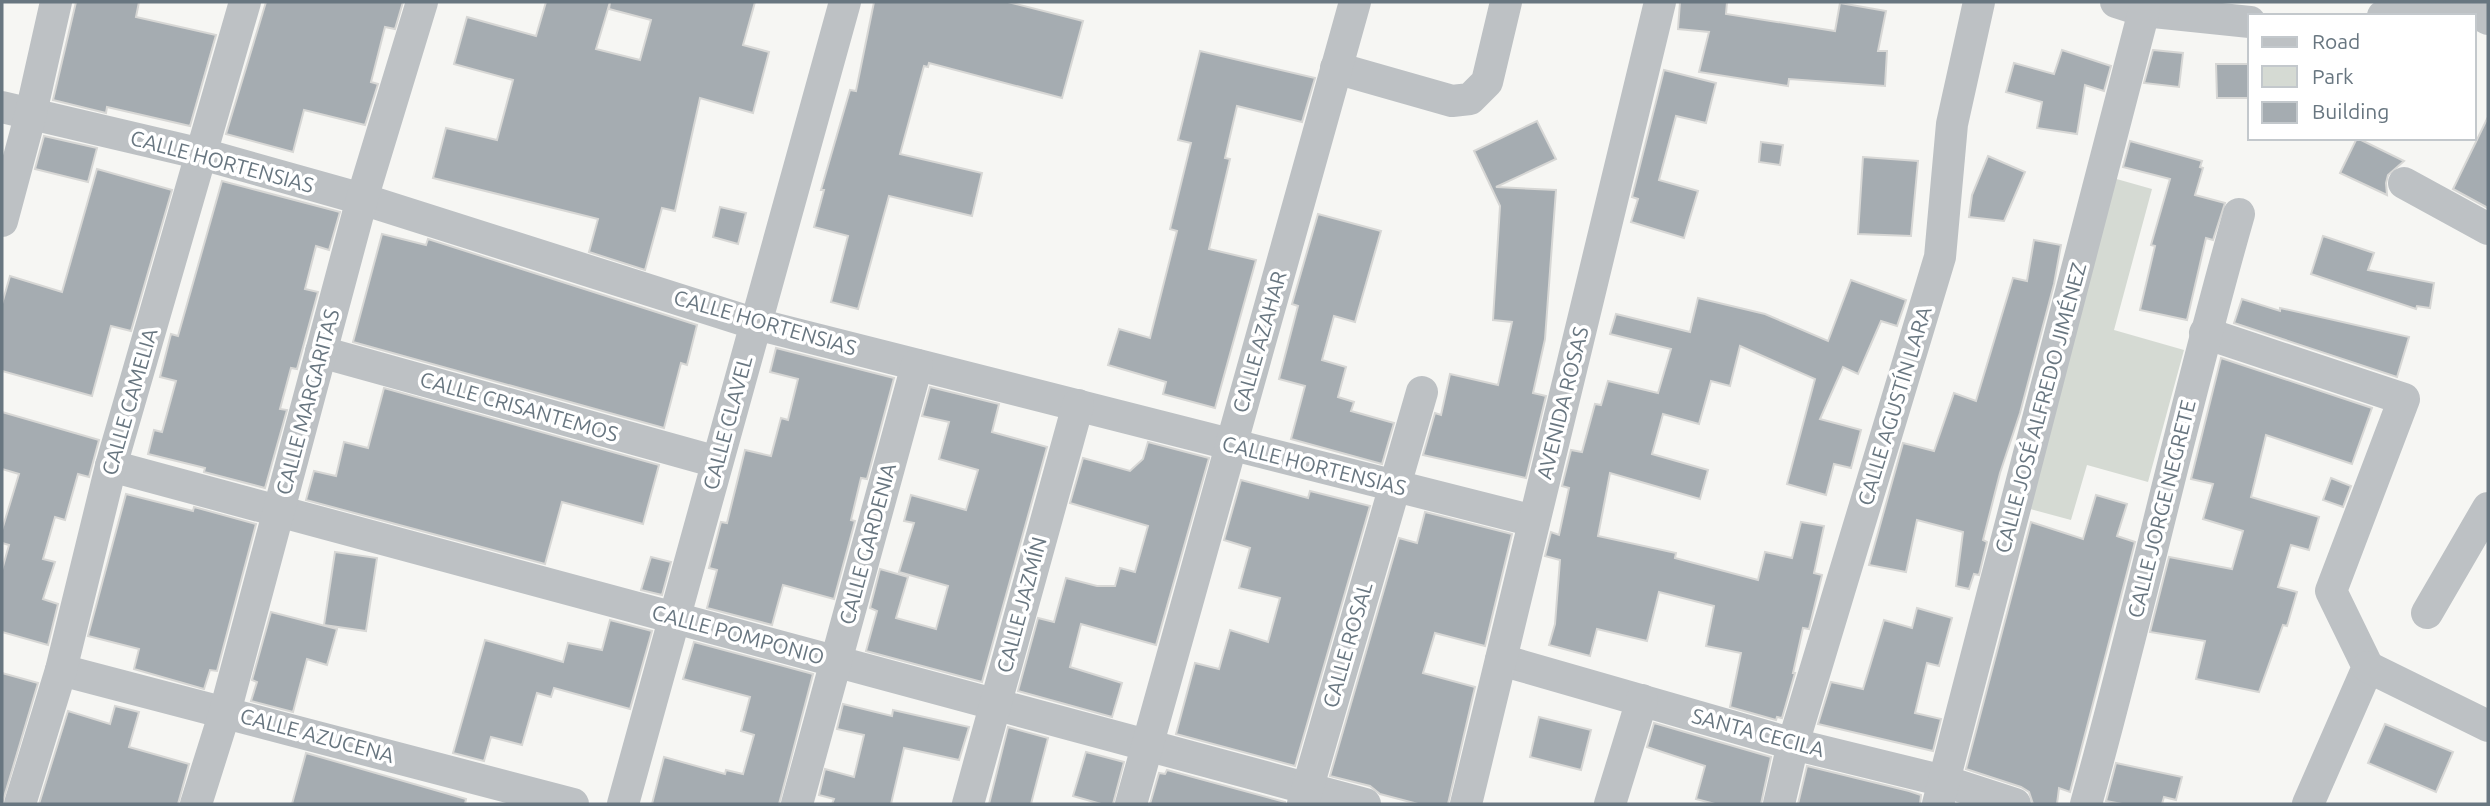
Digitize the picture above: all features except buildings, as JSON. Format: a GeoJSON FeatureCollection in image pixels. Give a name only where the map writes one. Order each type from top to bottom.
{"type":"FeatureCollection","features":[{"type":"Feature","properties":{"kind":"street"},"geometry":{"type":"LineString","coordinates":[[2,220],[16,110],[56,2]]}},
{"type":"Feature","properties":{"kind":"street","name":"CALLE CAMELIA"},"geometry":{"type":"LineString","coordinates":[[20,804],[61,670],[111,466],[245,2]]}},
{"type":"Feature","properties":{"kind":"street","name":"CALLE MARGARITAS"},"geometry":{"type":"LineString","coordinates":[[196,804],[225,712],[362,199],[422,2]]}},
{"type":"Feature","properties":{"kind":"street","name":"CALLE CLAVEL"},"geometry":{"type":"LineString","coordinates":[[623,804],[845,2]]}},
{"type":"Feature","properties":{"kind":"street","name":"CALLE AZAHAR"},"geometry":{"type":"LineString","coordinates":[[1132,804],[1355,2]]}},
{"type":"Feature","properties":{"kind":"street"},"geometry":{"type":"LineString","coordinates":[[1336,68],[1452,100],[1470,99],[1486,82],[1506,2]]}},
{"type":"Feature","properties":{"kind":"street","name":"AVENIDA ROSAS"},"geometry":{"type":"LineString","coordinates":[[1466,804],[1660,2]]}},
{"type":"Feature","properties":{"kind":"street","name":"CALLE AGUSTÍN LARA"},"geometry":{"type":"LineString","coordinates":[[1779,804],[1793,744],[1940,257],[1952,124],[1979,2]]}},
{"type":"Feature","properties":{"kind":"street"},"geometry":{"type":"LineString","coordinates":[[2130,7],[2248,22]]}},
{"type":"Feature","properties":{"kind":"street","name":"CALLE JOSÉ ALFREDO JIMÉNEZ"},"geometry":{"type":"LineString","coordinates":[[1941,792],[2130,7]]}},
{"type":"Feature","properties":{"kind":"street"},"geometry":{"type":"LineString","coordinates":[[2422,14],[2481,11]]}},
{"type":"Feature","properties":{"kind":"street","name":"CALLE HORTENSIAS"},"geometry":{"type":"LineString","coordinates":[[16,110],[202,155],[362,199],[756,324],[1534,521]]}},
{"type":"Feature","properties":{"kind":"street"},"geometry":{"type":"LineString","coordinates":[[2404,183],[2488,229]]}},
{"type":"Feature","properties":{"kind":"street","name":"CALLE JORGE NEGRETE"},"geometry":{"type":"LineString","coordinates":[[2087,804],[2111,717],[2205,333],[2239,214]]}},
{"type":"Feature","properties":{"kind":"street"},"geometry":{"type":"LineString","coordinates":[[2205,333],[2404,399],[2331,591],[2368,667],[2488,726]]}},
{"type":"Feature","properties":{"kind":"street","name":"CALLE CRISANTEMOS"},"geometry":{"type":"LineString","coordinates":[[321,352],[718,462]]}},
{"type":"Feature","properties":{"kind":"street","name":"CALLE GARDENIA"},"geometry":{"type":"LineString","coordinates":[[797,804],[917,365]]}},
{"type":"Feature","properties":{"kind":"street","name":"CALLE ROSAL"},"geometry":{"type":"LineString","coordinates":[[1305,797],[1422,392]]}},
{"type":"Feature","properties":{"kind":"street","name":"CALLE JAZMÍN"},"geometry":{"type":"LineString","coordinates":[[968,804],[1078,405]]}},
{"type":"Feature","properties":{"kind":"street","name":"CALLE POMPONIO"},"geometry":{"type":"LineString","coordinates":[[111,466],[1148,746],[1305,797],[1365,804]]}},
{"type":"Feature","properties":{"kind":"street"},"geometry":{"type":"LineString","coordinates":[[2427,613],[2488,508]]}},
{"type":"Feature","properties":{"kind":"street","name":"SANTA CECILA"},"geometry":{"type":"LineString","coordinates":[[1501,660],[1793,744],[1941,792],[2015,804]]}},
{"type":"Feature","properties":{"kind":"street"},"geometry":{"type":"LineString","coordinates":[[2308,804],[2368,667]]}},
{"type":"Feature","properties":{"kind":"street","name":"CALLE AZUCENA"},"geometry":{"type":"LineString","coordinates":[[61,670],[573,804]]}},
{"type":"Feature","properties":{"kind":"street"},"geometry":{"type":"LineString","coordinates":[[1610,804],[1642,700]]}},
{"type":"Feature","properties":{"kind":"green space"},"geometry":{"type":"Polygon","coordinates":[[[2113,178],[2152,189],[2114,330],[2184,350],[2148,482],[2087,465],[2071,520],[2023,507],[2113,178]]]}}]}
